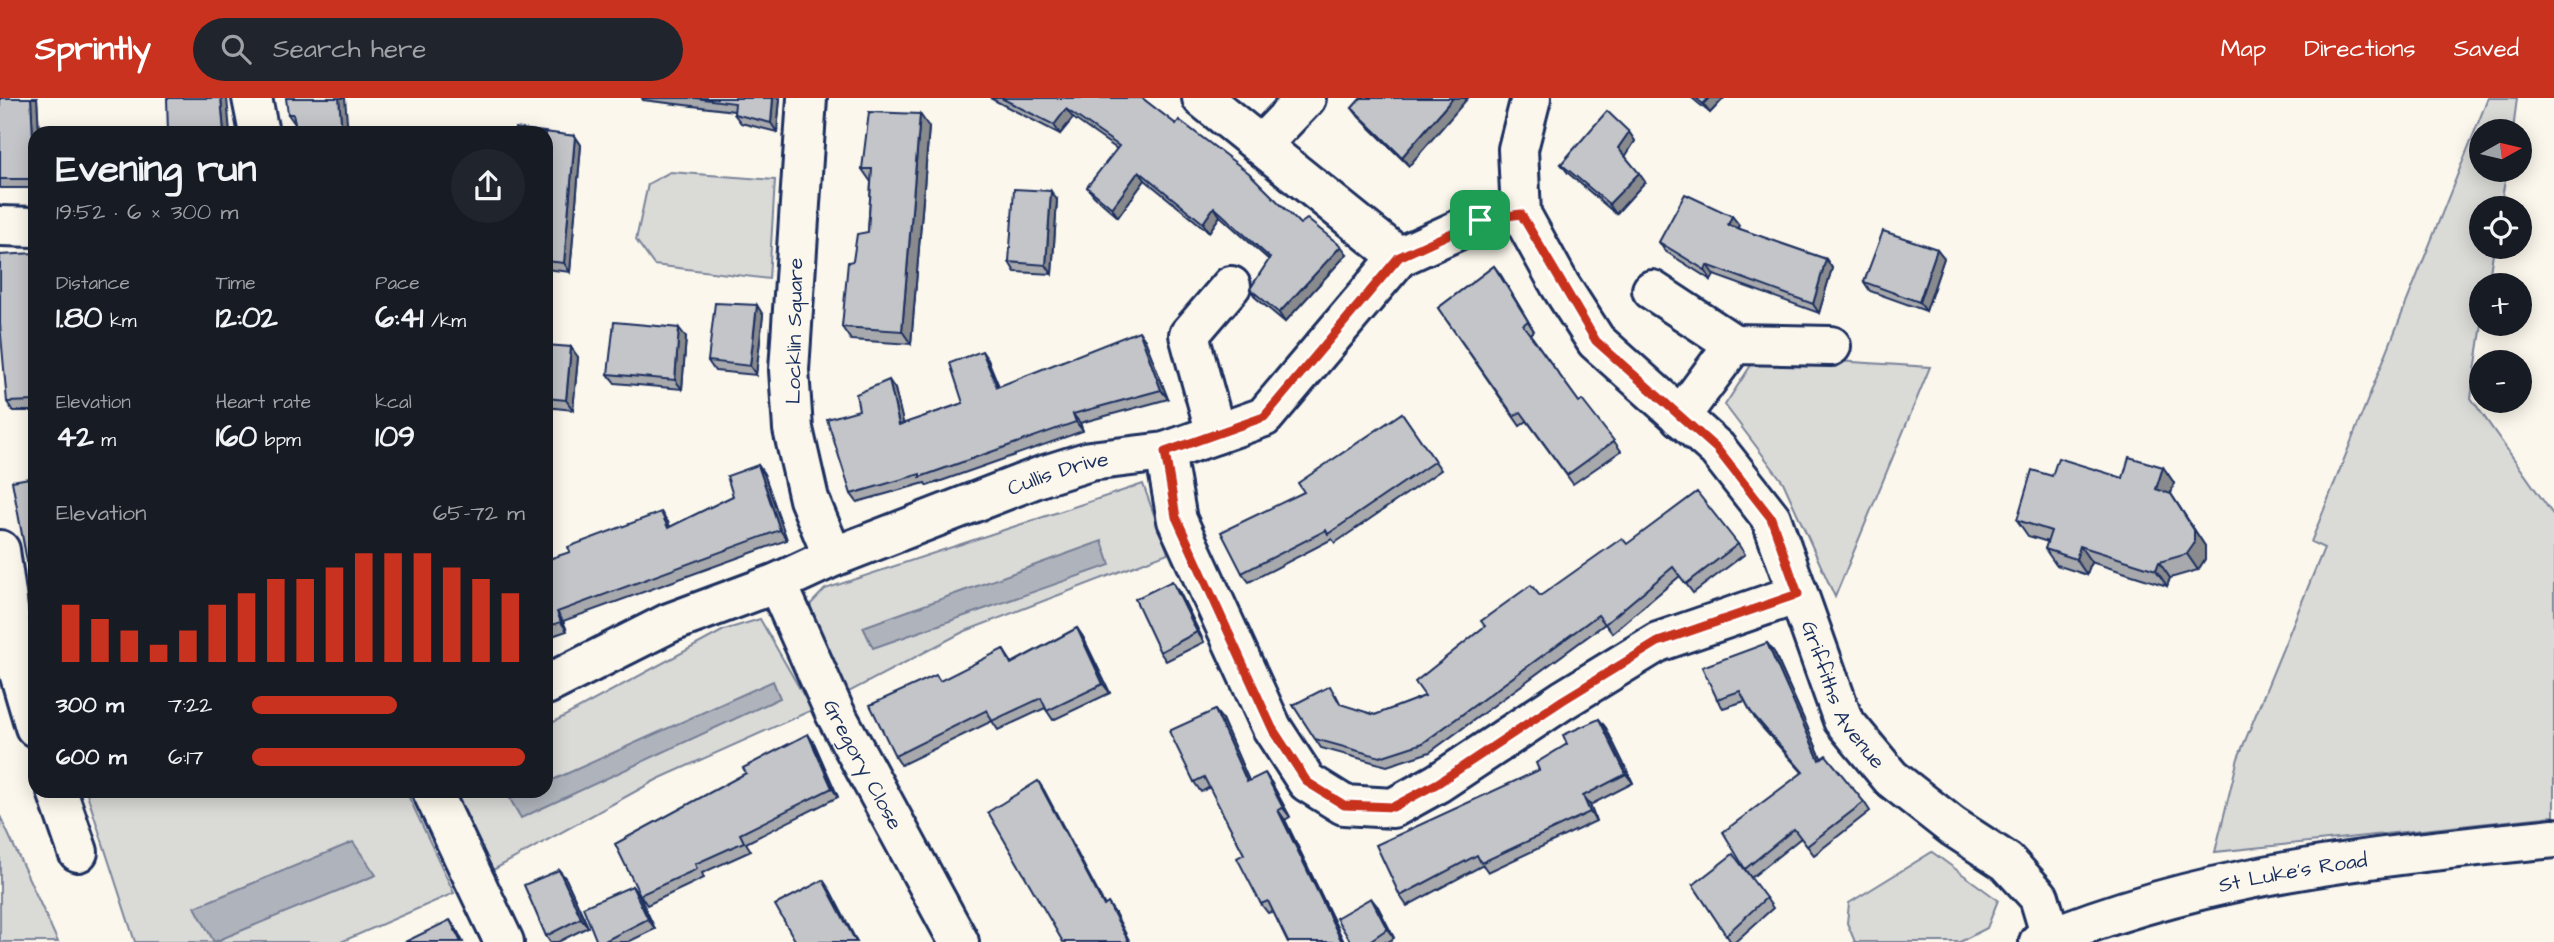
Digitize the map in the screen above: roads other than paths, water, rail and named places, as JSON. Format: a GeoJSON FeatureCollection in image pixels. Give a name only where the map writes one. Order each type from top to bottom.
{"type":"FeatureCollection","features":[{"type":"Feature","properties":{"kind":"street"},"geometry":{"type":"LineString","coordinates":[[252,98],[258,126]]}},
{"type":"Feature","properties":{"kind":"street","name":"Locklin Square"},"geometry":{"type":"LineString","coordinates":[[807,98],[789,369],[793,429],[809,499],[833,557]]}},
{"type":"Feature","properties":{"kind":"street"},"geometry":{"type":"LineString","coordinates":[[1202,98],[1399,257]]}},
{"type":"Feature","properties":{"kind":"street"},"geometry":{"type":"LineString","coordinates":[[1261,145],[1306,98]]}},
{"type":"Feature","properties":{"kind":"street","name":"Griffiths Avenue"},"geometry":{"type":"LineString","coordinates":[[1531,98],[1518,149],[1521,214],[1596,341],[1717,449],[1771,518],[1843,720],[1891,778],[1952,826],[2007,862],[2039,897],[2045,939]]}},
{"type":"Feature","properties":{"kind":"street","name":"Cullis Drive"},"geometry":{"type":"LineString","coordinates":[[553,681],[668,623],[778,583],[833,557],[1054,472],[1090,461],[1165,452],[1264,417],[1399,257],[1480,220],[1521,214]]}},
{"type":"Feature","properties":{"kind":"street"},"geometry":{"type":"LineString","coordinates":[[0,226],[28,226]]}},
{"type":"Feature","properties":{"kind":"street"},"geometry":{"type":"LineString","coordinates":[[1216,434],[1189,335],[1231,286]]}},
{"type":"Feature","properties":{"kind":"street"},"geometry":{"type":"LineString","coordinates":[[1652,290],[1734,344],[1831,346]]}},
{"type":"Feature","properties":{"kind":"street"},"geometry":{"type":"LineString","coordinates":[[1681,417],[1734,344]]}},
{"type":"Feature","properties":{"kind":"street"},"geometry":{"type":"LineString","coordinates":[[1165,452],[1176,517],[1272,728],[1307,782],[1344,805],[1393,807],[1438,783],[1563,700],[1658,642],[1798,594]]}},
{"type":"Feature","properties":{"kind":"street"},"geometry":{"type":"LineString","coordinates":[[0,550],[15,659],[28,699]]}},
{"type":"Feature","properties":{"kind":"street","name":"Gregory Close"},"geometry":{"type":"LineString","coordinates":[[778,583],[835,713],[959,942]]}},
{"type":"Feature","properties":{"kind":"street"},"geometry":{"type":"LineString","coordinates":[[59,798],[78,852]]}},
{"type":"Feature","properties":{"kind":"street"},"geometry":{"type":"LineString","coordinates":[[435,798],[504,942]]}},
{"type":"Feature","properties":{"kind":"street","name":"St Luke's Road"},"geometry":{"type":"LineString","coordinates":[[2045,939],[2204,887],[2379,856],[2554,838]]}}]}
